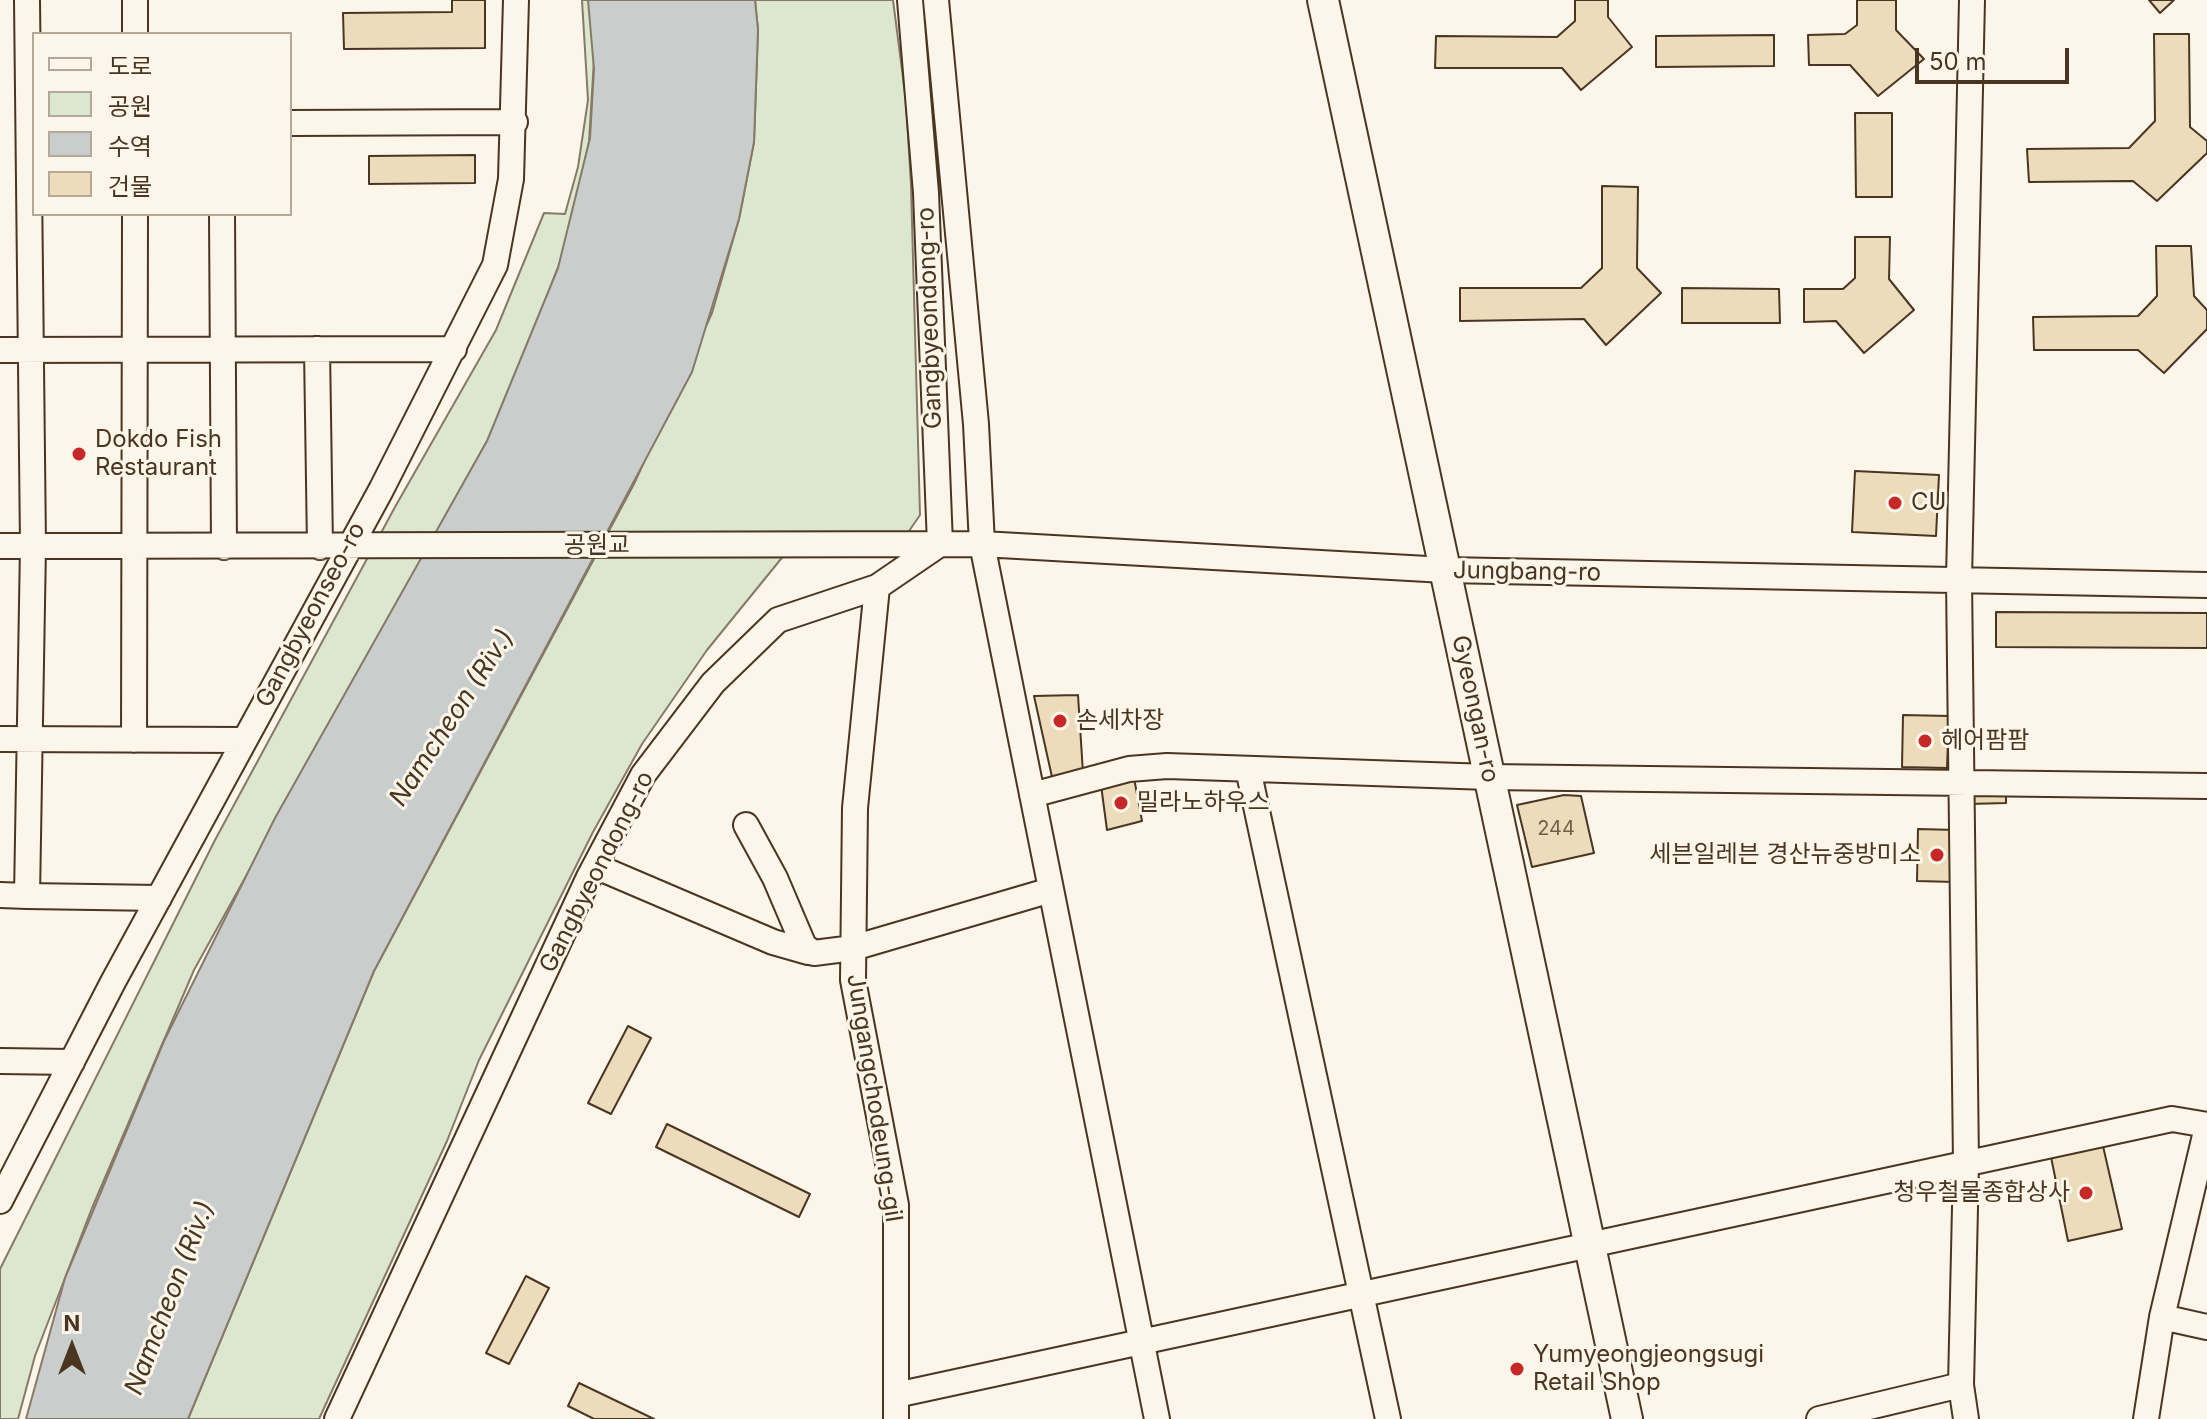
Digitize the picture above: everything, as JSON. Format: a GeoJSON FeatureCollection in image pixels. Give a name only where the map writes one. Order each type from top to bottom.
{"type":"FeatureCollection","features":[{"type":"Feature","properties":{"kind":"main road","name":"Gyeongan-ro"},"geometry":{"type":"LineString","coordinates":[[1323,0],[1627,1419]]}},
{"type":"Feature","properties":{"kind":"street"},"geometry":{"type":"LineString","coordinates":[[27,0],[31,124],[33,546],[27,896]]}},
{"type":"Feature","properties":{"kind":"street"},"geometry":{"type":"LineString","coordinates":[[135,0],[135,32]]}},
{"type":"Feature","properties":{"kind":"street","name":"Gangbyeonseo-ro"},"geometry":{"type":"LineString","coordinates":[[0,1201],[454,349],[495,265],[505,225],[515,122],[516,0]]}},
{"type":"Feature","properties":{"kind":"street","name":"Gangbyeondong-ro"},"geometry":{"type":"LineString","coordinates":[[337,1419],[595,866],[643,775],[713,683],[778,620],[877,587],[940,544],[926,193],[910,0]]}},
{"type":"Feature","properties":{"kind":"street"},"geometry":{"type":"LineString","coordinates":[[936,0],[976,424],[982,544],[1157,1419]]}},
{"type":"Feature","properties":{"kind":"street"},"geometry":{"type":"LineString","coordinates":[[1966,1419],[1961,1385],[1966,1163],[1959,579],[1972,0]]}},
{"type":"Feature","properties":{"kind":"street"},"geometry":{"type":"LineString","coordinates":[[292,123],[515,122]]}},
{"type":"Feature","properties":{"kind":"street"},"geometry":{"type":"LineString","coordinates":[[134,740],[135,216]]}},
{"type":"Feature","properties":{"kind":"street"},"geometry":{"type":"LineString","coordinates":[[222,216],[224,547]]}},
{"type":"Feature","properties":{"kind":"street"},"geometry":{"type":"LineString","coordinates":[[317,349],[320,547]]}},
{"type":"Feature","properties":{"kind":"street"},"geometry":{"type":"LineString","coordinates":[[0,350],[454,349]]}},
{"type":"Feature","properties":{"kind":"street","name":"Jungbang-ro"},"geometry":{"type":"LineString","coordinates":[[847,545],[982,544],[1445,570],[2207,585]]}},
{"type":"Feature","properties":{"kind":"street","name":"공원교"},"geometry":{"type":"LineString","coordinates":[[0,546],[847,545]]}},
{"type":"Feature","properties":{"kind":"street","name":"Jungangchodeung-gil"},"geometry":{"type":"LineString","coordinates":[[877,587],[855,808],[853,948],[855,994],[896,1205],[896,1407]]}},
{"type":"Feature","properties":{"kind":"street"},"geometry":{"type":"LineString","coordinates":[[0,739],[244,740]]}},
{"type":"Feature","properties":{"kind":"street"},"geometry":{"type":"LineString","coordinates":[[1032,795],[1149,767],[1489,777],[2207,786]]}},
{"type":"Feature","properties":{"kind":"street"},"geometry":{"type":"LineString","coordinates":[[1248,769],[1388,1419]]}},
{"type":"Feature","properties":{"kind":"street"},"geometry":{"type":"LineString","coordinates":[[746,825],[808,952]]}},
{"type":"Feature","properties":{"kind":"street"},"geometry":{"type":"LineString","coordinates":[[595,866],[773,942],[808,952],[853,948],[1051,890]]}},
{"type":"Feature","properties":{"kind":"street"},"geometry":{"type":"LineString","coordinates":[[0,895],[159,898]]}},
{"type":"Feature","properties":{"kind":"street"},"geometry":{"type":"LineString","coordinates":[[0,1061],[72,1062]]}},
{"type":"Feature","properties":{"kind":"street"},"geometry":{"type":"LineString","coordinates":[[896,1407],[1141,1342],[2172,1119],[2207,1126],[2162,1317],[2146,1419]]}},
{"type":"Feature","properties":{"kind":"street"},"geometry":{"type":"LineString","coordinates":[[2162,1317],[2207,1327]]}},
{"type":"Feature","properties":{"kind":"street"},"geometry":{"type":"LineString","coordinates":[[1819,1419],[1961,1385]]}},
{"type":"Feature","properties":{"kind":"green space"},"geometry":{"type":"Polygon","coordinates":[[[582,0],[591,0],[594,60],[589,142],[565,249],[502,414],[194,970],[92,1208],[35,1356],[18,1419],[0,1419],[0,1269],[215,840],[395,507],[496,330],[544,213],[565,214],[578,167],[588,100],[582,0]]]}},
{"type":"Feature","properties":{"kind":"green space"},"geometry":{"type":"Polygon","coordinates":[[[755,0],[893,0],[906,101],[911,185],[920,515],[907,534],[802,533],[707,650],[642,744],[593,832],[479,1060],[447,1141],[319,1419],[188,1419],[374,971],[634,484],[712,313],[739,219],[754,142],[758,30],[755,0]]]}},
{"type":"Feature","properties":{"kind":"water","name":"Namcheon (Riv.)"},"geometry":{"type":"Polygon","coordinates":[[[588,0],[755,0],[758,30],[754,142],[739,219],[692,372],[374,971],[188,1419],[26,1419],[65,1278],[164,1041],[275,818],[487,441],[558,268],[590,138],[594,69],[588,0]]]}},
{"type":"Feature","properties":{"kind":"building"},"geometry":{"type":"Polygon","coordinates":[[[452,0],[485,0],[485,48],[344,49],[343,13],[452,12],[452,0]]]}},
{"type":"Feature","properties":{"kind":"building"},"geometry":{"type":"Polygon","coordinates":[[[1575,0],[1608,0],[1608,17],[1632,47],[1581,90],[1562,68],[1435,68],[1436,36],[1557,37],[1575,21],[1575,0]]]}},
{"type":"Feature","properties":{"kind":"building"},"geometry":{"type":"Polygon","coordinates":[[[1857,0],[1896,0],[1896,30],[1924,59],[1878,96],[1850,65],[1809,65],[1808,35],[1845,34],[1857,25],[1857,0]]]}},
{"type":"Feature","properties":{"kind":"building"},"geometry":{"type":"Polygon","coordinates":[[[2149,0],[2174,0],[2160,13],[2149,0]]]}},
{"type":"Feature","properties":{"kind":"building"},"geometry":{"type":"Polygon","coordinates":[[[2154,34],[2189,34],[2190,127],[2207,141],[2207,153],[2157,201],[2133,181],[2029,182],[2027,149],[2129,148],[2155,121],[2154,34]]]}},
{"type":"Feature","properties":{"kind":"building"},"geometry":{"type":"Polygon","coordinates":[[[1774,35],[1774,66],[1656,67],[1656,36],[1774,35]]]}},
{"type":"Feature","properties":{"kind":"building"},"geometry":{"type":"Polygon","coordinates":[[[1855,113],[1892,113],[1892,197],[1856,197],[1855,113]]]}},
{"type":"Feature","properties":{"kind":"building"},"geometry":{"type":"Polygon","coordinates":[[[475,155],[475,183],[369,184],[369,156],[475,155]]]}},
{"type":"Feature","properties":{"kind":"building"},"geometry":{"type":"Polygon","coordinates":[[[1602,186],[1638,187],[1637,268],[1661,293],[1606,345],[1584,319],[1460,321],[1460,288],[1581,288],[1602,268],[1602,186]]]}},
{"type":"Feature","properties":{"kind":"building"},"geometry":{"type":"Polygon","coordinates":[[[1855,237],[1890,237],[1889,279],[1914,310],[1864,353],[1836,321],[1804,322],[1804,289],[1843,289],[1855,278],[1855,237]]]}},
{"type":"Feature","properties":{"kind":"building"},"geometry":{"type":"Polygon","coordinates":[[[2156,246],[2191,246],[2194,296],[2207,310],[2207,329],[2164,373],[2138,350],[2034,350],[2033,317],[2138,316],[2157,296],[2156,246]]]}},
{"type":"Feature","properties":{"kind":"building"},"geometry":{"type":"Polygon","coordinates":[[[1682,288],[1779,289],[1780,323],[1682,323],[1682,288]]]}},
{"type":"Feature","properties":{"kind":"building","name":"CU"},"geometry":{"type":"Polygon","coordinates":[[[1855,471],[1939,475],[1936,536],[1852,532],[1855,471]]]}},
{"type":"Feature","properties":{"kind":"building"},"geometry":{"type":"Polygon","coordinates":[[[1996,612],[2207,613],[2207,648],[1996,647],[1996,612]]]}},
{"type":"Feature","properties":{"kind":"building","name":"손세차장"},"geometry":{"type":"Polygon","coordinates":[[[1078,695],[1083,773],[1054,786],[1034,696],[1078,695]]]}},
{"type":"Feature","properties":{"kind":"building","name":"헤어팜팜"},"geometry":{"type":"Polygon","coordinates":[[[1903,715],[1949,716],[1947,768],[1902,767],[1903,715]]]}},
{"type":"Feature","properties":{"kind":"building","name":"밀라노하우스"},"geometry":{"type":"Polygon","coordinates":[[[1134,778],[1142,821],[1107,830],[1101,785],[1134,778]]]}},
{"type":"Feature","properties":{"kind":"building"},"geometry":{"type":"Polygon","coordinates":[[[1968,784],[2006,784],[2006,803],[1968,804],[1968,784]]]}},
{"type":"Feature","properties":{"kind":"building"},"geometry":{"type":"Polygon","coordinates":[[[1564,795],[1581,796],[1594,853],[1532,867],[1517,805],[1564,795]]]}},
{"type":"Feature","properties":{"kind":"building","name":"세븐일레븐 경산뉴중방미소"},"geometry":{"type":"Polygon","coordinates":[[[1918,829],[1957,830],[1955,882],[1917,881],[1918,829]]]}},
{"type":"Feature","properties":{"kind":"building"},"geometry":{"type":"Polygon","coordinates":[[[628,1026],[651,1038],[611,1114],[588,1103],[628,1026]]]}},
{"type":"Feature","properties":{"kind":"building"},"geometry":{"type":"Polygon","coordinates":[[[667,1124],[810,1194],[799,1217],[656,1147],[667,1124]]]}},
{"type":"Feature","properties":{"kind":"building","name":"청우철물종합상사"},"geometry":{"type":"Polygon","coordinates":[[[2103,1146],[2122,1229],[2068,1241],[2051,1157],[2103,1146]]]}},
{"type":"Feature","properties":{"kind":"building"},"geometry":{"type":"Polygon","coordinates":[[[526,1276],[549,1288],[509,1364],[486,1353],[526,1276]]]}},
{"type":"Feature","properties":{"kind":"building"},"geometry":{"type":"Polygon","coordinates":[[[579,1383],[654,1419],[594,1419],[568,1406],[579,1383]]]}},
{"type":"Feature","properties":{"kind":"place","name":"Dokdo Fish Restaurant"},"geometry":{"type":"Point","coordinates":[79,454]}},
{"type":"Feature","properties":{"kind":"place","name":"CU"},"geometry":{"type":"Point","coordinates":[1895,503]}},
{"type":"Feature","properties":{"kind":"place","name":"손세차장"},"geometry":{"type":"Point","coordinates":[1060,721]}},
{"type":"Feature","properties":{"kind":"place","name":"헤어팜팜"},"geometry":{"type":"Point","coordinates":[1925,741]}},
{"type":"Feature","properties":{"kind":"place","name":"밀라노하우스"},"geometry":{"type":"Point","coordinates":[1121,803]}},
{"type":"Feature","properties":{"kind":"place","name":"세븐일레븐 경산뉴중방미소"},"geometry":{"type":"Point","coordinates":[1937,855]}},
{"type":"Feature","properties":{"kind":"place","name":"청우철물종합상사"},"geometry":{"type":"Point","coordinates":[2086,1193]}},
{"type":"Feature","properties":{"kind":"place","name":"Yumyeongjeongsugi Retail Shop"},"geometry":{"type":"Point","coordinates":[1517,1369]}}]}
